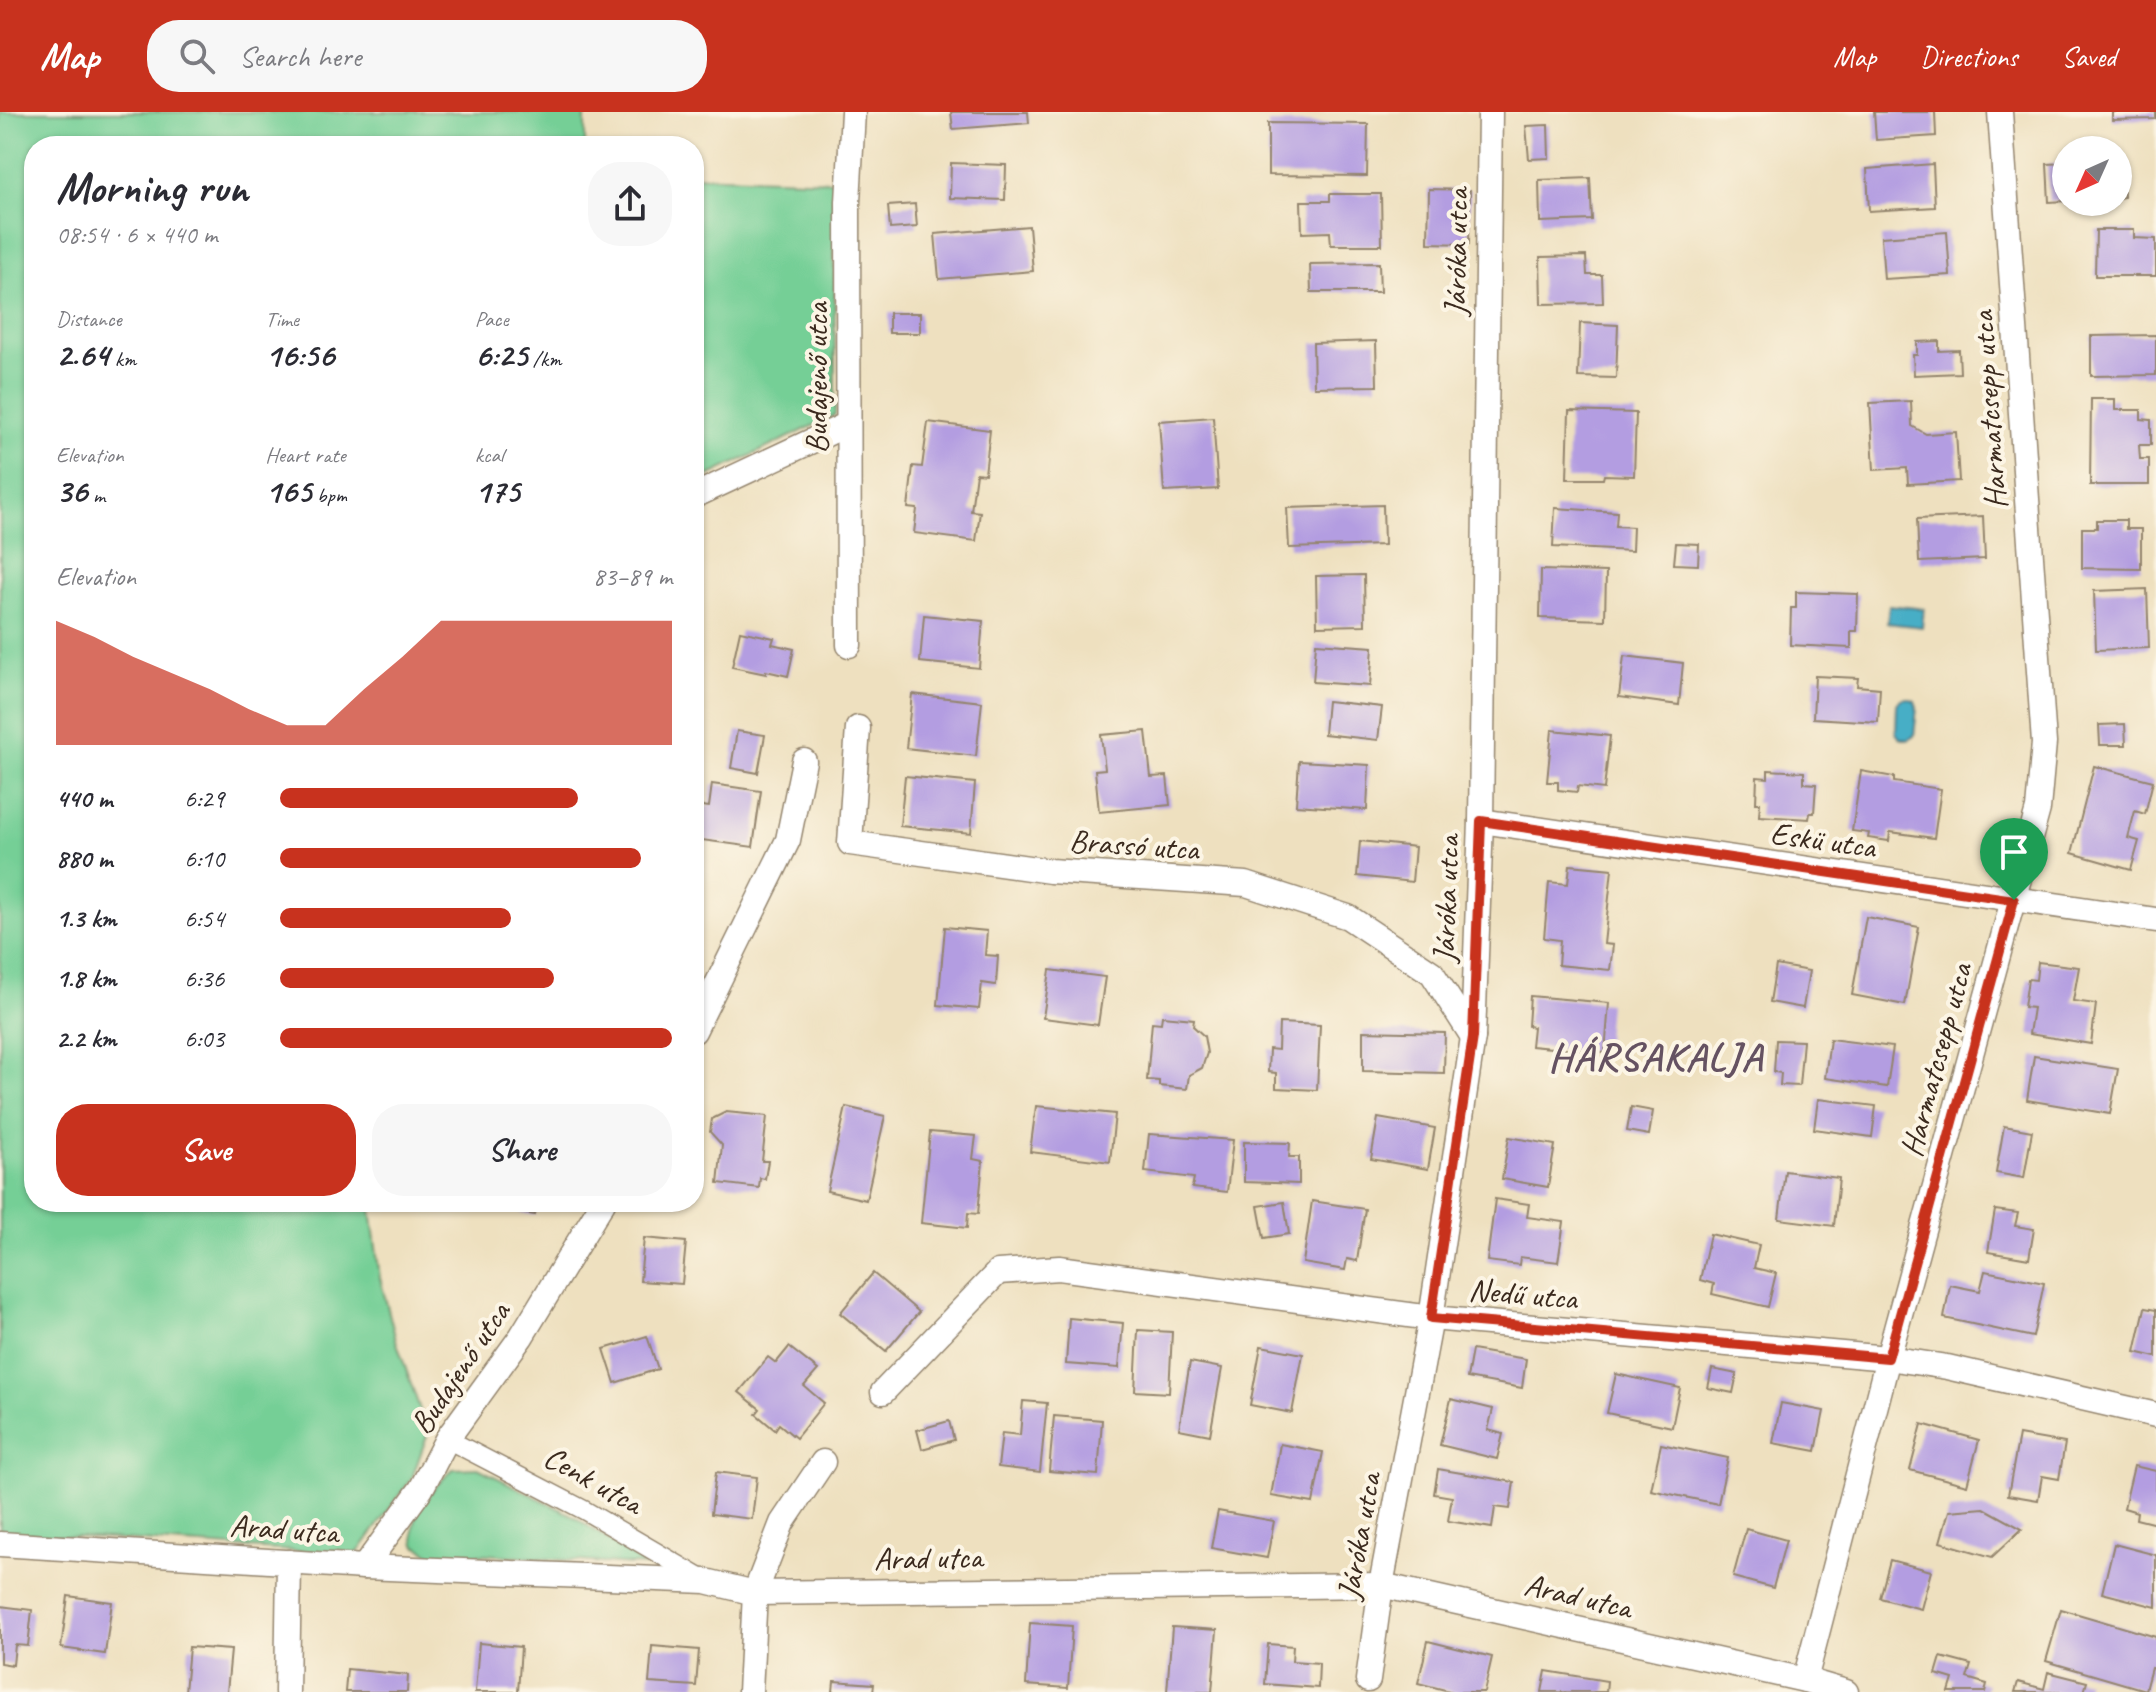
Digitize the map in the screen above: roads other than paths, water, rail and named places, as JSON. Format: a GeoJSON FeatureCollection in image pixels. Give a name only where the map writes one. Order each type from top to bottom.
{"type":"FeatureCollection","features":[{"type":"Feature","properties":{"kind":"street","name":"Budajenő utca"},"geometry":{"type":"LineString","coordinates":[[849,645],[848,202],[853,112]]}},
{"type":"Feature","properties":{"kind":"street","name":"Járóka utca"},"geometry":{"type":"LineString","coordinates":[[1368,1680],[1381,1585],[1431,1318],[1473,1037],[1481,821],[1490,112]]}},
{"type":"Feature","properties":{"kind":"street","name":"Harmatcsepp utca"},"geometry":{"type":"LineString","coordinates":[[1805,1680],[1888,1358],[2038,809],[2044,743],[2000,112]]}},
{"type":"Feature","properties":{"kind":"street"},"geometry":{"type":"LineString","coordinates":[[704,491],[848,424]]}},
{"type":"Feature","properties":{"kind":"street","name":"Brassó utca"},"geometry":{"type":"LineString","coordinates":[[858,728],[850,843],[1050,871],[1246,884],[1348,917],[1432,973],[1473,1037]]}},
{"type":"Feature","properties":{"kind":"street"},"geometry":{"type":"LineString","coordinates":[[704,1011],[788,840],[804,761]]}},
{"type":"Feature","properties":{"kind":"street","name":"Eskü utca"},"geometry":{"type":"LineString","coordinates":[[1481,821],[2156,920]]}},
{"type":"Feature","properties":{"kind":"street","name":"Budajenő utca"},"geometry":{"type":"LineString","coordinates":[[364,1567],[421,1489],[447,1439],[521,1337],[597,1212]]}},
{"type":"Feature","properties":{"kind":"street","name":"Nedű utca"},"geometry":{"type":"LineString","coordinates":[[883,1392],[998,1272],[1059,1268],[1431,1318],[1888,1358],[1947,1367],[2156,1415]]}},
{"type":"Feature","properties":{"kind":"street","name":"Cenk utca"},"geometry":{"type":"LineString","coordinates":[[447,1439],[584,1510],[706,1581]]}},
{"type":"Feature","properties":{"kind":"street"},"geometry":{"type":"LineString","coordinates":[[750,1692],[755,1593],[782,1523],[823,1462]]}},
{"type":"Feature","properties":{"kind":"street","name":"Arad utca"},"geometry":{"type":"LineString","coordinates":[[0,1544],[364,1567],[706,1581],[755,1593],[1381,1585],[1805,1680],[1846,1692]]}},
{"type":"Feature","properties":{"kind":"street"},"geometry":{"type":"LineString","coordinates":[[287,1692],[289,1562]]}},
{"type":"Feature","properties":{"kind":"water"},"geometry":{"type":"Polygon","coordinates":[[[1889,605],[1924,609],[1922,627],[1887,623],[1889,605]]]}},
{"type":"Feature","properties":{"kind":"water"},"geometry":{"type":"Polygon","coordinates":[[[1901,699],[1915,701],[1917,708],[1914,736],[1908,740],[1896,733],[1897,704],[1901,699]]]}},
{"type":"Feature","properties":{"kind":"district","name":"HÁRSAKALJA"},"geometry":{"type":"Point","coordinates":[1656,1057]}}]}
